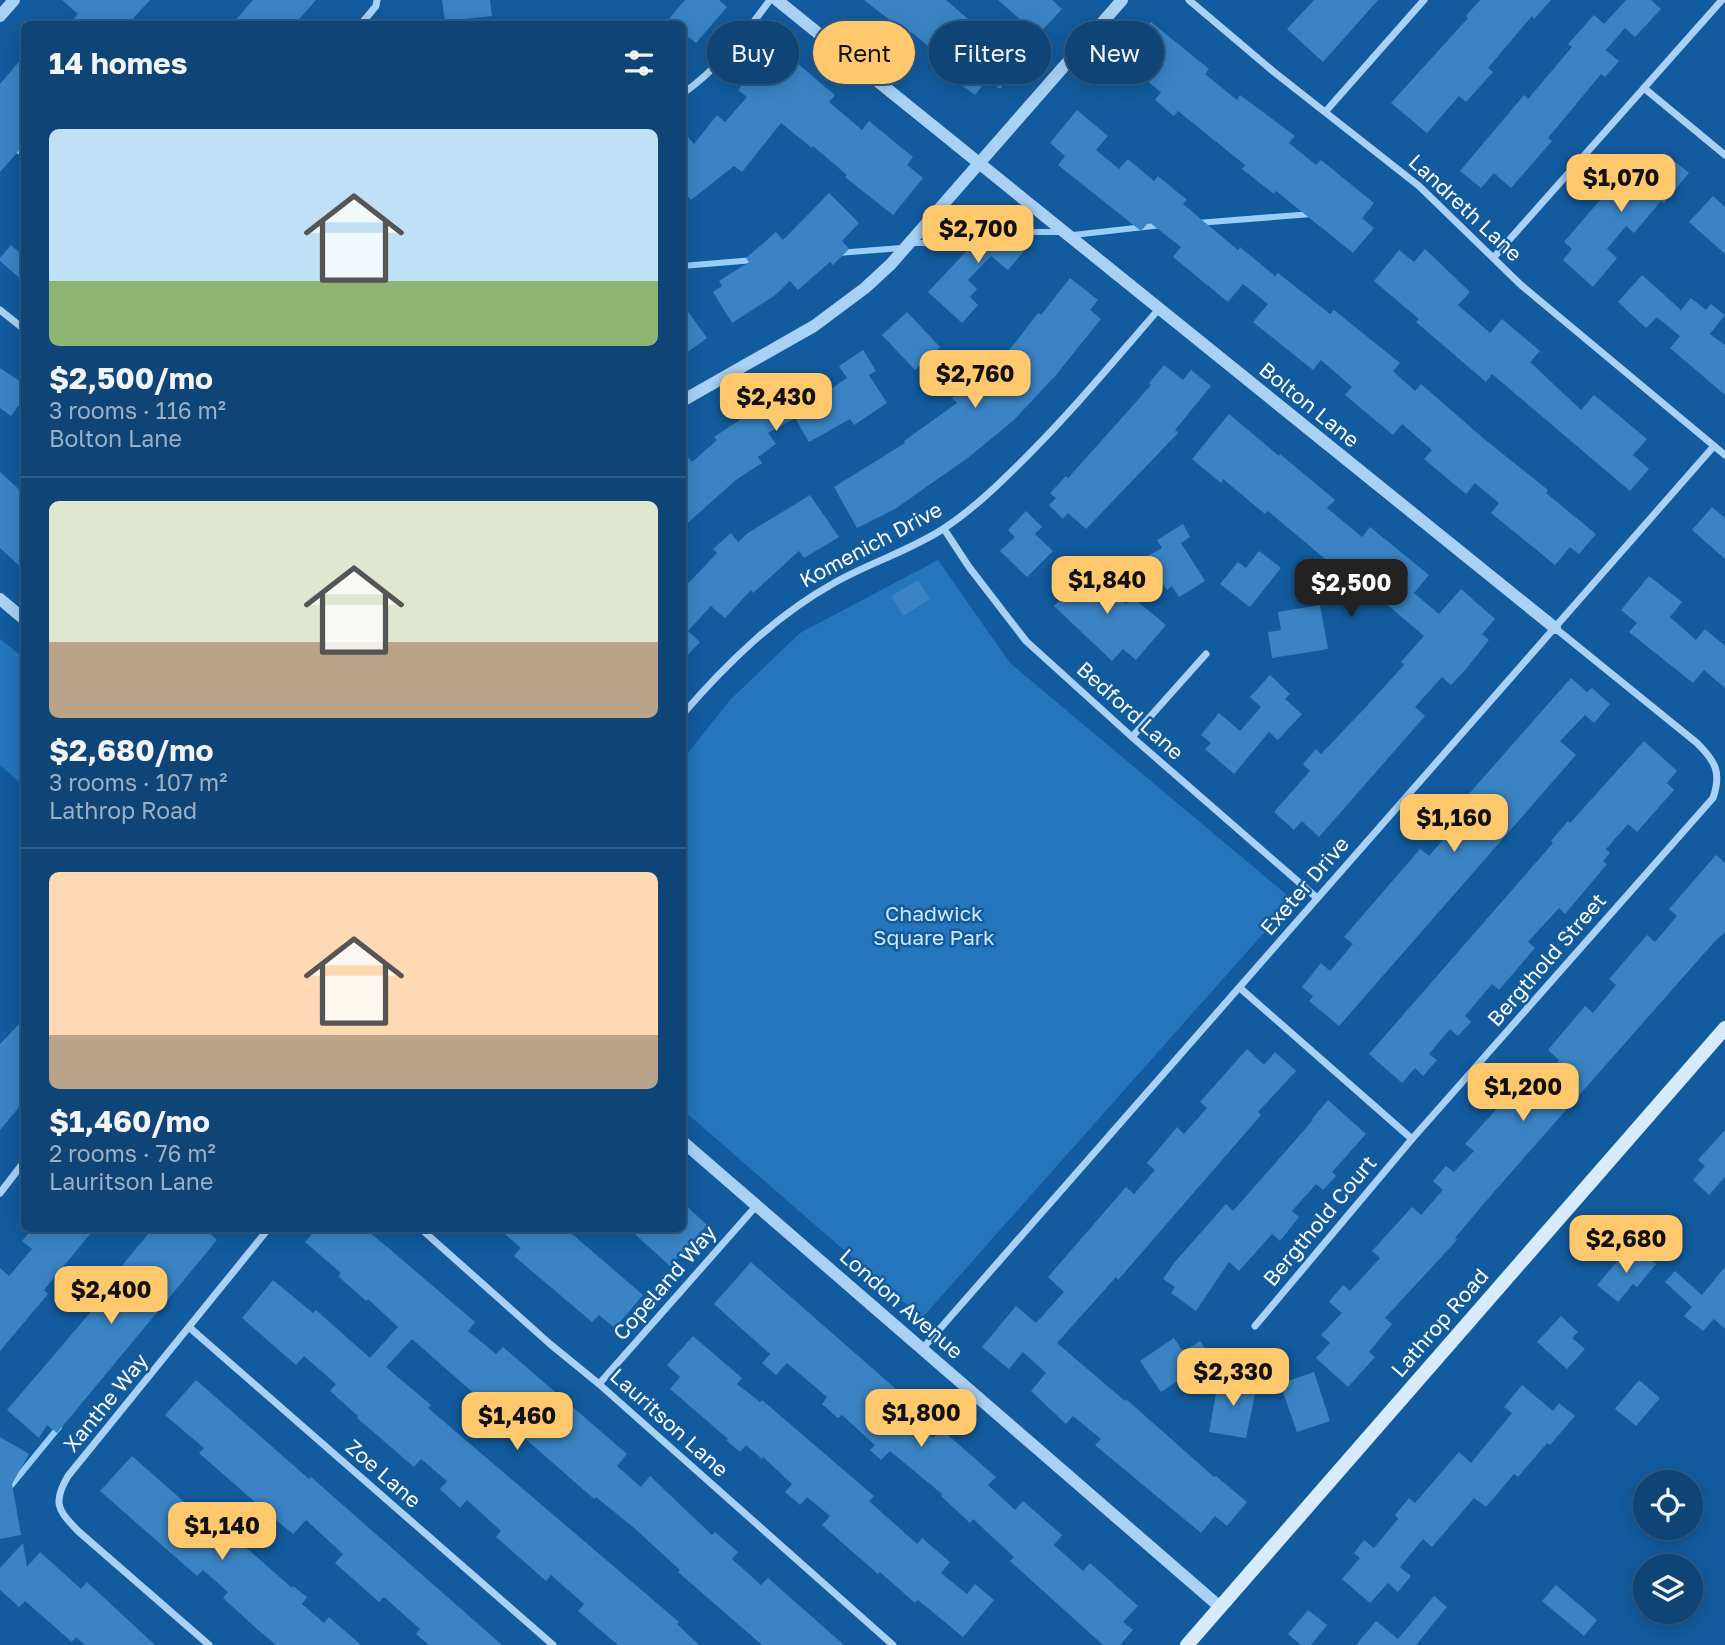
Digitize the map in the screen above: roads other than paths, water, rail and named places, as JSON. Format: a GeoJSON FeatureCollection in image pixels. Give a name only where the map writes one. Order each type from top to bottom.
{"type":"FeatureCollection","features":[{"type":"Feature","properties":{"kind":"main road","name":"Lathrop Road"},"geometry":{"type":"LineString","coordinates":[[1187,1645],[1725,1028]]}},
{"type":"Feature","properties":{"kind":"street"},"geometry":{"type":"LineString","coordinates":[[0,16],[14,0]]}},
{"type":"Feature","properties":{"kind":"street"},"geometry":{"type":"LineString","coordinates":[[364,21],[376,6],[377,0]]}},
{"type":"Feature","properties":{"kind":"street"},"geometry":{"type":"LineString","coordinates":[[686,92],[694,87],[747,32],[770,0]]}},
{"type":"Feature","properties":{"kind":"street","name":"Bolton Lane"},"geometry":{"type":"LineString","coordinates":[[777,0],[1697,743],[1716,766],[1717,785],[1713,798],[1652,866]]}},
{"type":"Feature","properties":{"kind":"street"},"geometry":{"type":"LineString","coordinates":[[686,399],[814,326],[865,288],[891,264],[1122,0]]}},
{"type":"Feature","properties":{"kind":"street","name":"Landreth Lane"},"geometry":{"type":"LineString","coordinates":[[1189,0],[1274,72],[1419,186],[1521,285],[1725,454]]}},
{"type":"Feature","properties":{"kind":"street"},"geometry":{"type":"LineString","coordinates":[[1326,111],[1424,0]]}},
{"type":"Feature","properties":{"kind":"street"},"geometry":{"type":"LineString","coordinates":[[1494,257],[1722,0]]}},
{"type":"Feature","properties":{"kind":"street"},"geometry":{"type":"LineString","coordinates":[[1644,88],[1725,155]]}},
{"type":"Feature","properties":{"kind":"street","name":"Komenich Drive"},"geometry":{"type":"LineString","coordinates":[[686,711],[754,640],[794,607],[836,582],[915,545],[980,502],[1045,439],[1159,309]]}},
{"type":"Feature","properties":{"kind":"street"},"geometry":{"type":"LineString","coordinates":[[0,310],[21,327]]}},
{"type":"Feature","properties":{"kind":"street","name":"Exeter Drive"},"geometry":{"type":"LineString","coordinates":[[923,1348],[1714,446]]}},
{"type":"Feature","properties":{"kind":"street","name":"Bedford Lane"},"geometry":{"type":"LineString","coordinates":[[944,528],[969,567],[1026,641],[1317,898]]}},
{"type":"Feature","properties":{"kind":"street"},"geometry":{"type":"LineString","coordinates":[[0,599],[21,616]]}},
{"type":"Feature","properties":{"kind":"street"},"geometry":{"type":"LineString","coordinates":[[1132,737],[1206,654]]}},
{"type":"Feature","properties":{"kind":"street","name":"Bergthold Street"},"geometry":{"type":"LineString","coordinates":[[1412,1139],[1652,866]]}},
{"type":"Feature","properties":{"kind":"street"},"geometry":{"type":"LineString","coordinates":[[1240,988],[1412,1139]]}},
{"type":"Feature","properties":{"kind":"street","name":"Bergthold Court"},"geometry":{"type":"LineString","coordinates":[[1255,1325],[1412,1139]]}},
{"type":"Feature","properties":{"kind":"street","name":"London Avenue"},"geometry":{"type":"LineString","coordinates":[[686,1144],[1220,1607]]}},
{"type":"Feature","properties":{"kind":"street"},"geometry":{"type":"LineString","coordinates":[[0,1193],[21,1166]]}},
{"type":"Feature","properties":{"kind":"street","name":"Copeland Way"},"geometry":{"type":"LineString","coordinates":[[599,1384],[757,1205]]}},
{"type":"Feature","properties":{"kind":"street","name":"Xanthe Way"},"geometry":{"type":"LineString","coordinates":[[209,1645],[78,1531],[60,1513],[58,1506],[61,1489],[68,1476],[266,1232]]}},
{"type":"Feature","properties":{"kind":"street","name":"Lauritson Lane"},"geometry":{"type":"LineString","coordinates":[[424,1232],[893,1645]]}},
{"type":"Feature","properties":{"kind":"street","name":"Zoe Lane"},"geometry":{"type":"LineString","coordinates":[[190,1328],[552,1645]]}},
{"type":"Feature","properties":{"kind":"waterway"},"geometry":{"type":"LineString","coordinates":[[21,143],[15,149],[21,152]]}},
{"type":"Feature","properties":{"kind":"waterway"},"geometry":{"type":"LineString","coordinates":[[1197,223],[1312,214]]}},
{"type":"Feature","properties":{"kind":"waterway"},"geometry":{"type":"LineString","coordinates":[[1073,235],[1162,225]]}},
{"type":"Feature","properties":{"kind":"waterway"},"geometry":{"type":"LineString","coordinates":[[1015,240],[1022,232],[1063,232]]}},
{"type":"Feature","properties":{"kind":"waterway"},"geometry":{"type":"LineString","coordinates":[[912,243],[982,243]]}},
{"type":"Feature","properties":{"kind":"waterway"},"geometry":{"type":"LineString","coordinates":[[838,253],[903,246]]}},
{"type":"Feature","properties":{"kind":"waterway"},"geometry":{"type":"LineString","coordinates":[[686,266],[754,260]]}},
{"type":"Feature","properties":{"kind":"waterway"},"geometry":{"type":"LineString","coordinates":[[0,1499],[59,1427]]}},
{"type":"Feature","properties":{"kind":"park label","name":"Chadwick Square Park"},"geometry":{"type":"Point","coordinates":[934,926]}}]}
